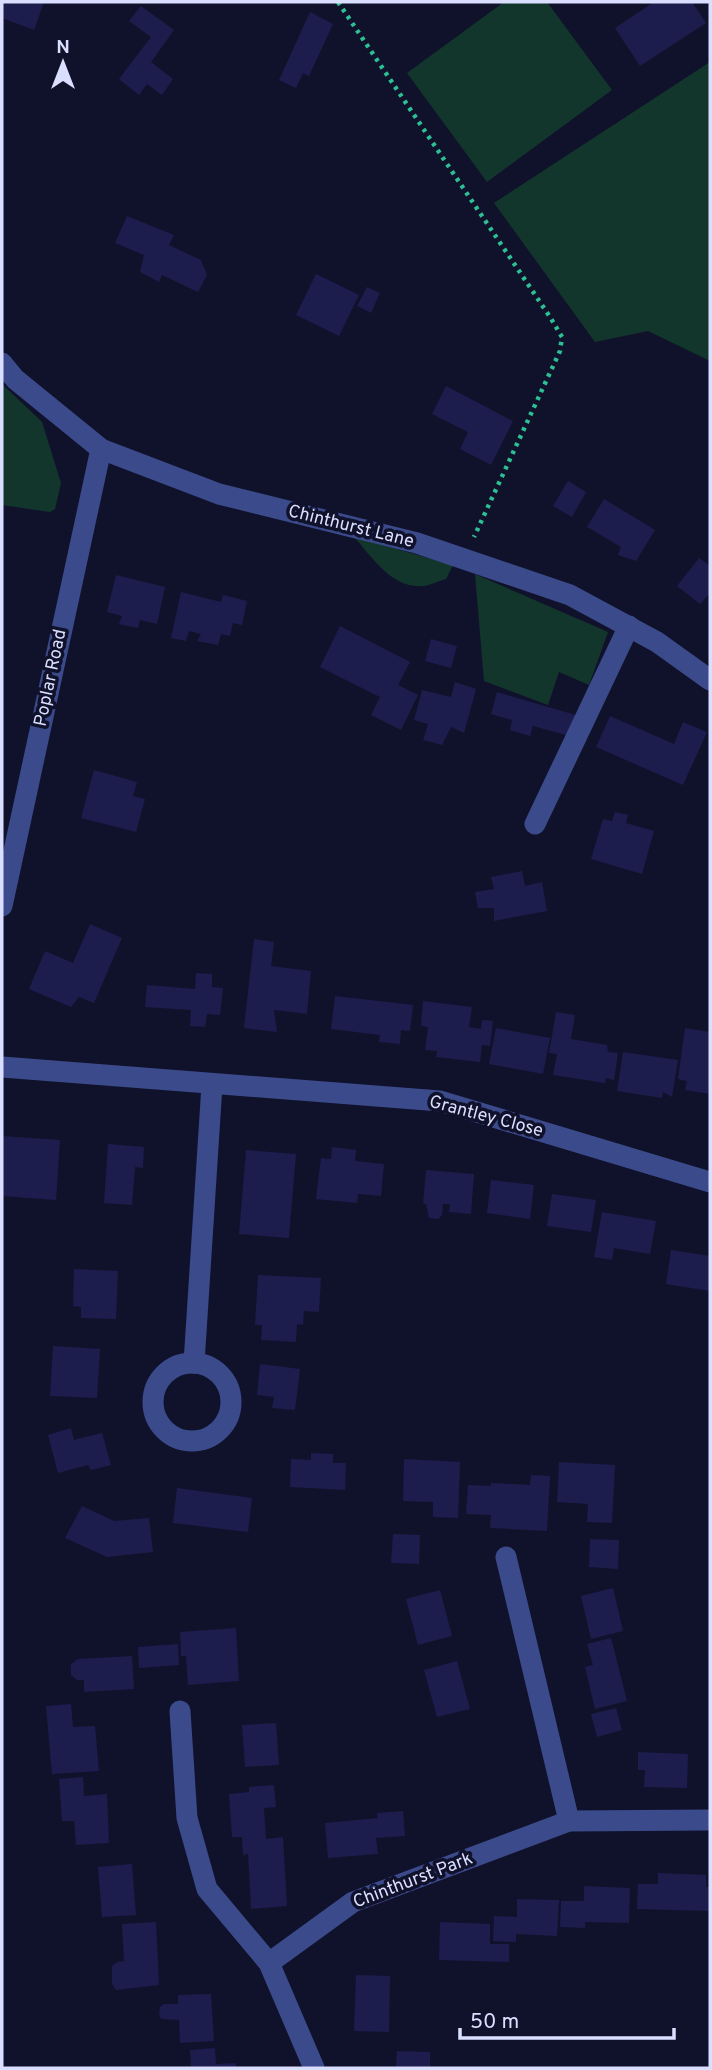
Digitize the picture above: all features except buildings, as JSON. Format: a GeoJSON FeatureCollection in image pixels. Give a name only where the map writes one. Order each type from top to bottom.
{"type":"FeatureCollection","features":[{"type":"Feature","properties":{"kind":"street","name":"Chinthurst Lane"},"geometry":{"type":"LineString","coordinates":[[2,363],[15,379],[101,449],[219,494],[417,543],[570,595],[657,642],[710,680]]}},
{"type":"Feature","properties":{"kind":"street","name":"Poplar Road"},"geometry":{"type":"LineString","coordinates":[[2,906],[101,449]]}},
{"type":"Feature","properties":{"kind":"street"},"geometry":{"type":"LineString","coordinates":[[535,824],[629,626]]}},
{"type":"Feature","properties":{"kind":"street","name":"Grantley Close"},"geometry":{"type":"LineString","coordinates":[[2,1066],[212,1085],[440,1101],[710,1182]]}},
{"type":"Feature","properties":{"kind":"street"},"geometry":{"type":"LineString","coordinates":[[194,1363],[212,1085]]}},
{"type":"Feature","properties":{"kind":"street"},"geometry":{"type":"LineString","coordinates":[[506,1556],[569,1821]]}},
{"type":"Feature","properties":{"kind":"street"},"geometry":{"type":"LineString","coordinates":[[180,1711],[187,1818],[207,1889],[268,1963],[314,2068]]}},
{"type":"Feature","properties":{"kind":"street","name":"Chinthurst Park"},"geometry":{"type":"LineString","coordinates":[[268,1963],[353,1902],[569,1821],[710,1820]]}},
{"type":"Feature","properties":{"kind":"path"},"geometry":{"type":"LineString","coordinates":[[338,2],[562,337],[560,351],[464,559]]}},
{"type":"Feature","properties":{"kind":"green space"},"geometry":{"type":"Polygon","coordinates":[[[504,2],[547,2],[612,90],[487,182],[407,73],[504,2]]]}},
{"type":"Feature","properties":{"kind":"green space"},"geometry":{"type":"Polygon","coordinates":[[[710,62],[710,361],[648,331],[595,342],[494,203],[710,62]]]}},
{"type":"Feature","properties":{"kind":"green space"},"geometry":{"type":"Polygon","coordinates":[[[2,384],[42,422],[61,483],[55,509],[50,512],[2,505],[2,384]]]}},
{"type":"Feature","properties":{"kind":"green space"},"geometry":{"type":"Polygon","coordinates":[[[354,537],[453,565],[446,579],[427,585],[413,586],[402,583],[376,563],[354,537]]]}},
{"type":"Feature","properties":{"kind":"green space"},"geometry":{"type":"Polygon","coordinates":[[[475,574],[608,632],[589,685],[559,672],[548,705],[484,681],[475,574]]]}}]}
